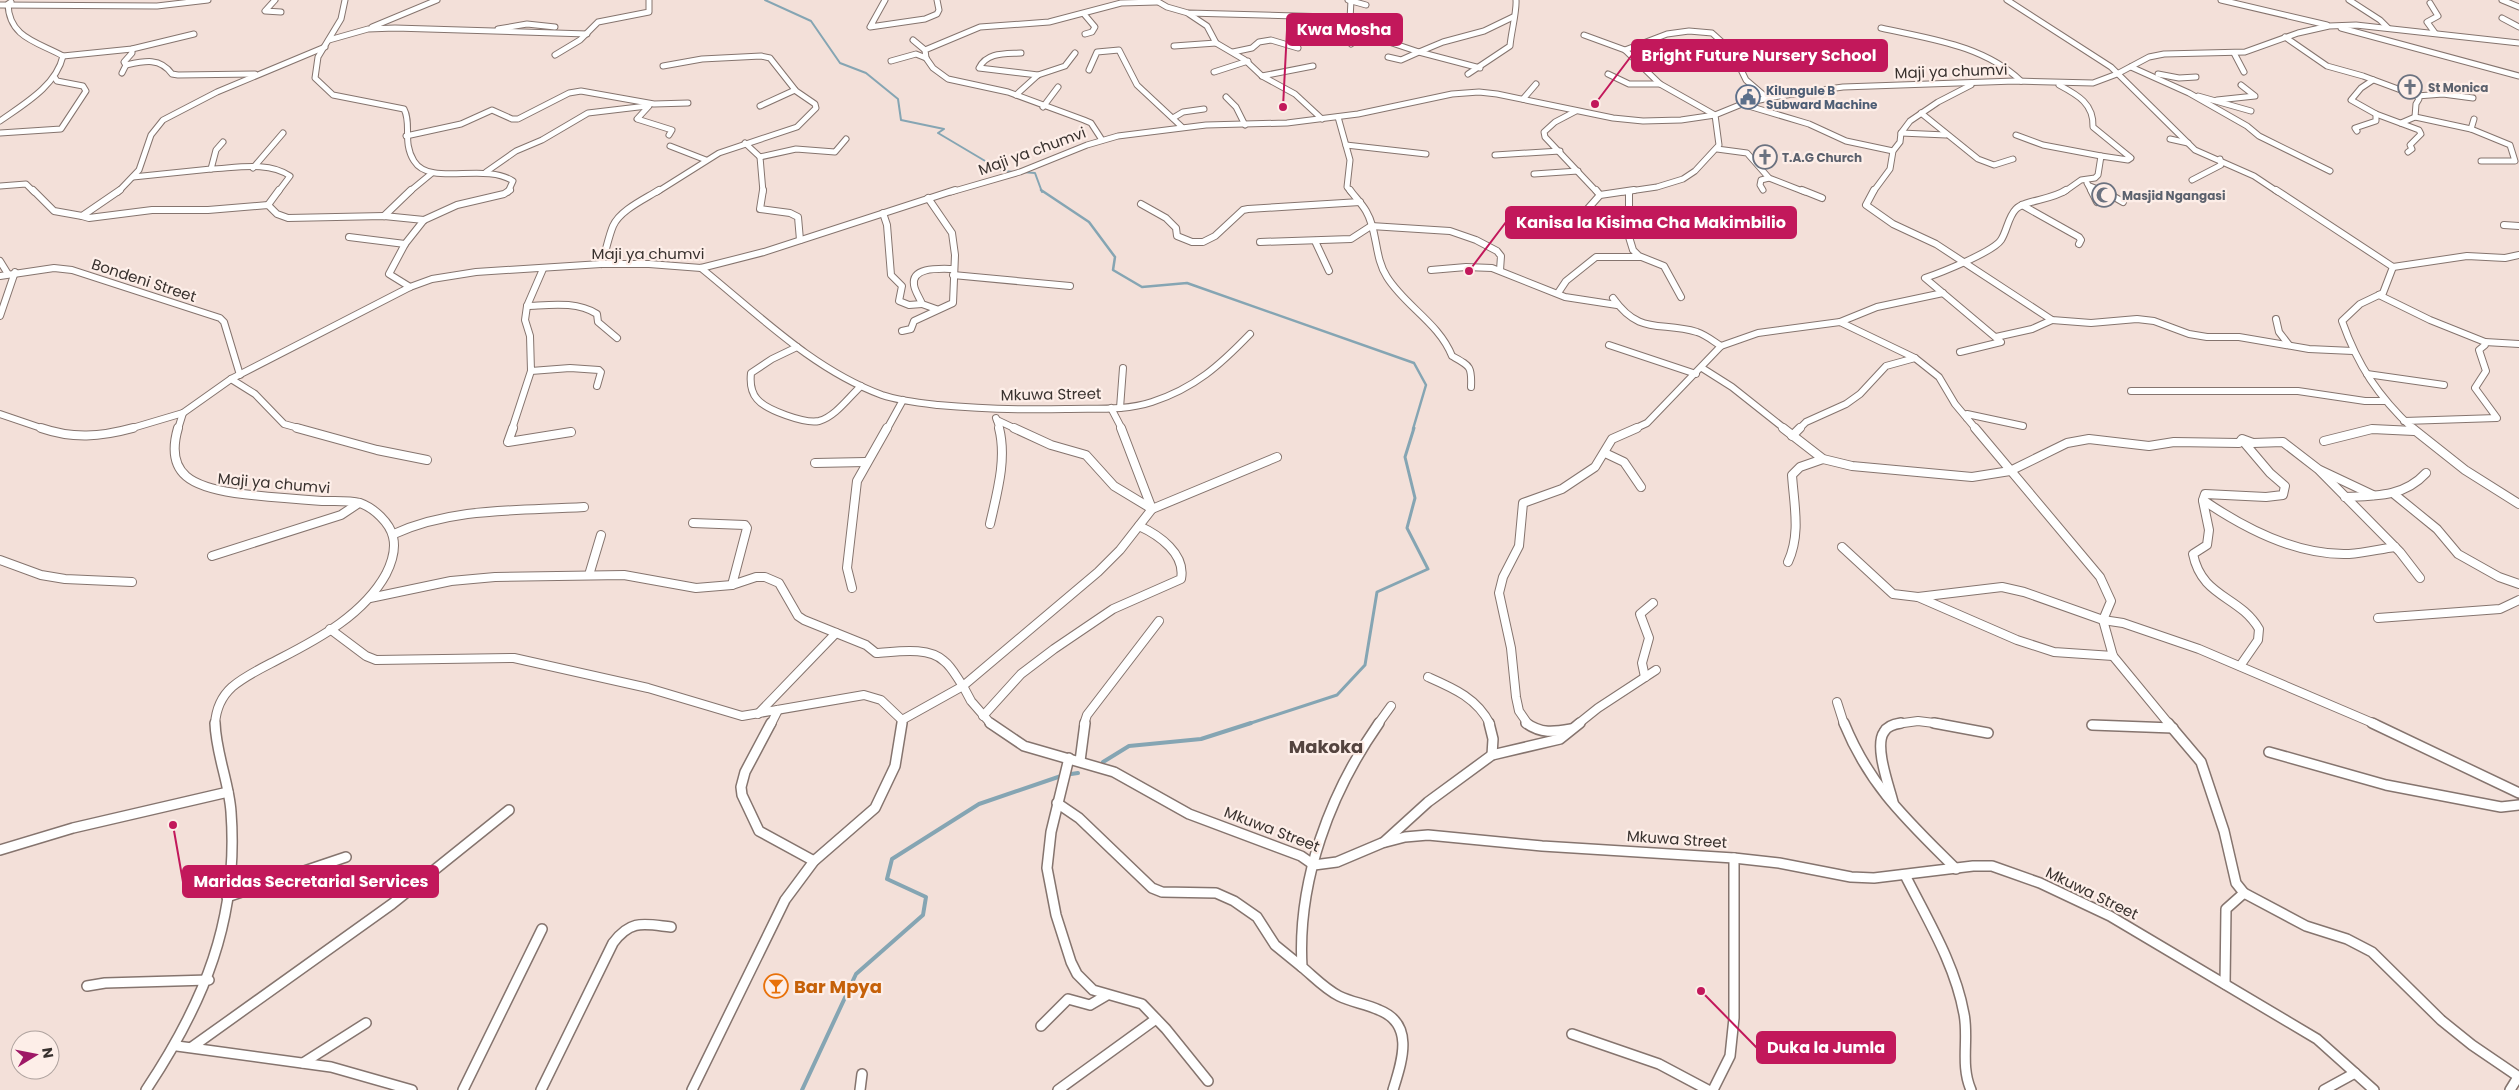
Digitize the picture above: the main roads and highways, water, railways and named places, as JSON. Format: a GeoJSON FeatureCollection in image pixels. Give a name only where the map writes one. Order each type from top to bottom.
{"type":"FeatureCollection","features":[{"type":"Feature","properties":{"kind":"waterway"},"geometry":{"type":"LineString","coordinates":[[765,0],[811,21],[840,63],[866,73],[898,99],[901,120],[944,129],[938,133],[1002,171],[1016,172]]}},
{"type":"Feature","properties":{"kind":"waterway"},"geometry":{"type":"LineString","coordinates":[[1022,172],[1035,173],[1041,190]]}},
{"type":"Feature","properties":{"kind":"waterway"},"geometry":{"type":"LineString","coordinates":[[1041,190],[1089,222],[1115,257],[1113,270],[1142,287],[1187,283],[1414,363],[1426,385],[1413,429]]}},
{"type":"Feature","properties":{"kind":"waterway"},"geometry":{"type":"LineString","coordinates":[[1248,724],[1337,695],[1365,665],[1377,592],[1428,569],[1407,528],[1415,498],[1405,457],[1414,428]]}},
{"type":"Feature","properties":{"kind":"waterway"},"geometry":{"type":"LineString","coordinates":[[1103,762],[1129,746],[1201,739],[1251,723]]}},
{"type":"Feature","properties":{"kind":"waterway"},"geometry":{"type":"LineString","coordinates":[[802,1090],[856,974],[923,915],[926,897],[887,879],[892,859],[979,804],[1064,775],[1078,773]]}},
{"type":"Feature","properties":{"kind":"place","name":"St Monica"},"geometry":{"type":"Point","coordinates":[2410,87]}},
{"type":"Feature","properties":{"kind":"place","name":"Kilungule B Subward Machine"},"geometry":{"type":"Point","coordinates":[1748,97]}},
{"type":"Feature","properties":{"kind":"place","name":"Bright Future Nursery School"},"geometry":{"type":"Point","coordinates":[1595,104]}},
{"type":"Feature","properties":{"kind":"place","name":"Kwa Mosha"},"geometry":{"type":"Point","coordinates":[1283,107]}},
{"type":"Feature","properties":{"kind":"place","name":"T.A.G Church"},"geometry":{"type":"Point","coordinates":[1765,157]}},
{"type":"Feature","properties":{"kind":"place","name":"Masjid Ngangasi"},"geometry":{"type":"Point","coordinates":[2104,195]}},
{"type":"Feature","properties":{"kind":"place","name":"Kanisa la Kisima Cha Makimbilio"},"geometry":{"type":"Point","coordinates":[1469,271]}},
{"type":"Feature","properties":{"kind":"place","name":"Maridas Secretarial Services"},"geometry":{"type":"Point","coordinates":[173,825]}},
{"type":"Feature","properties":{"kind":"place","name":"Bar Mpya"},"geometry":{"type":"Point","coordinates":[776,986]}},
{"type":"Feature","properties":{"kind":"place","name":"Duka la Jumla"},"geometry":{"type":"Point","coordinates":[1701,991]}},
{"type":"Feature","properties":{"kind":"district","name":"Makoka"},"geometry":{"type":"Point","coordinates":[1326,746]}}]}
